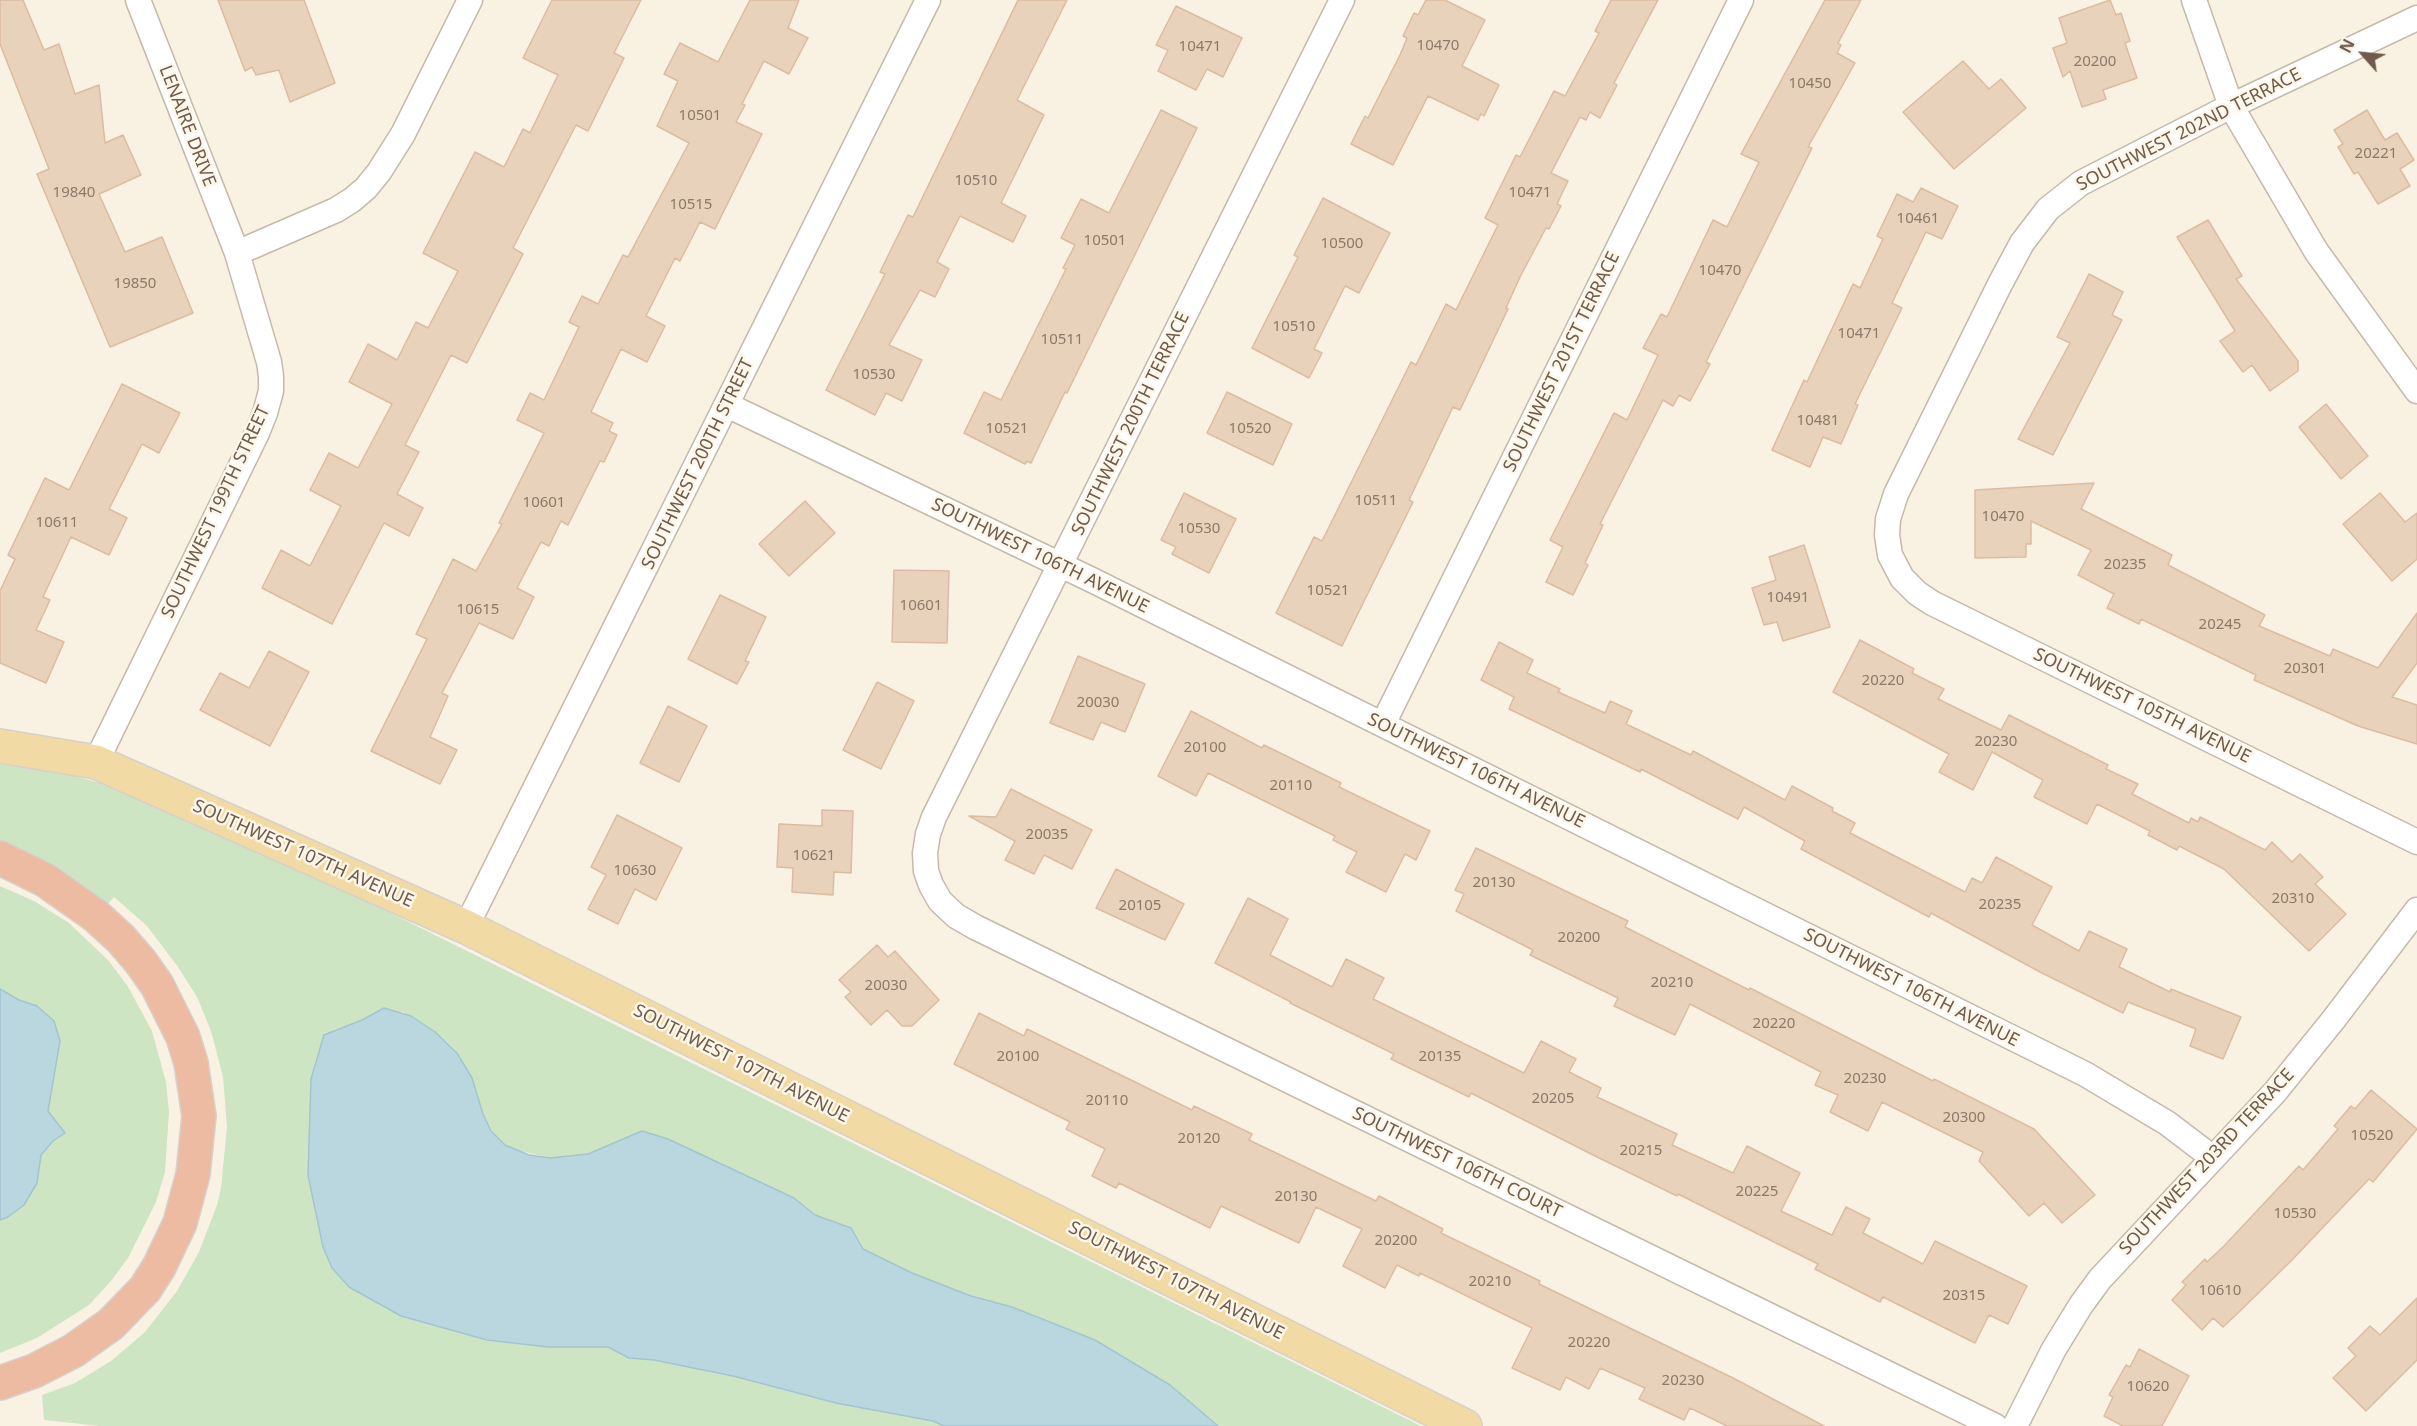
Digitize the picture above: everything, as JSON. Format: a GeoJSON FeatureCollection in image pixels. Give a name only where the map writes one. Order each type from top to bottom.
{"type":"FeatureCollection","features":[{"type":"Feature","properties":{"kind":"highway"},"geometry":{"type":"LineString","coordinates":[[0,858],[45,880],[96,916],[140,961],[157,985],[183,1037],[191,1063],[199,1116],[193,1174],[180,1222],[159,1267],[145,1288],[111,1324],[73,1351],[34,1371],[0,1383]]}},
{"type":"Feature","properties":{"kind":"main road","name":"SOUTHWEST 107TH AVENUE"},"geometry":{"type":"LineString","coordinates":[[0,746],[96,762],[466,927],[1465,1426]]}},
{"type":"Feature","properties":{"kind":"street","name":"LENAIRE DRIVE"},"geometry":{"type":"LineString","coordinates":[[138,0],[237,253]]}},
{"type":"Feature","properties":{"kind":"street"},"geometry":{"type":"LineString","coordinates":[[237,253],[336,210],[366,188],[403,134],[470,0]]}},
{"type":"Feature","properties":{"kind":"street","name":"SOUTHWEST 200TH STREET"},"geometry":{"type":"LineString","coordinates":[[466,927],[928,0]]}},
{"type":"Feature","properties":{"kind":"street","name":"SOUTHWEST 200TH TERRACE"},"geometry":{"type":"LineString","coordinates":[[931,885],[926,871],[925,853],[934,817],[1342,0]]}},
{"type":"Feature","properties":{"kind":"street","name":"SOUTHWEST 201ST TERRACE"},"geometry":{"type":"LineString","coordinates":[[1383,724],[1741,0]]}},
{"type":"Feature","properties":{"kind":"street"},"geometry":{"type":"LineString","coordinates":[[2194,0],[2231,106],[2316,251],[2417,391]]}},
{"type":"Feature","properties":{"kind":"street","name":"SOUTHWEST 202ND TERRACE"},"geometry":{"type":"LineString","coordinates":[[1889,548],[1888,519],[1896,494],[2000,284],[2033,227],[2064,194],[2080,183],[2231,106],[2417,18]]}},
{"type":"Feature","properties":{"kind":"street","name":"SOUTHWEST 199TH STREET"},"geometry":{"type":"LineString","coordinates":[[96,762],[265,413],[271,391],[269,362],[237,253]]}},
{"type":"Feature","properties":{"kind":"street","name":"SOUTHWEST 106TH AVENUE"},"geometry":{"type":"LineString","coordinates":[[727,405],[1383,724],[2085,1074],[2167,1123],[2213,1158]]}},
{"type":"Feature","properties":{"kind":"street","name":"SOUTHWEST 105TH AVENUE"},"geometry":{"type":"LineString","coordinates":[[1889,548],[1893,563],[1902,578],[1932,603],[2417,842]]}},
{"type":"Feature","properties":{"kind":"street","name":"SOUTHWEST 106TH COURT"},"geometry":{"type":"LineString","coordinates":[[931,885],[940,900],[956,916],[975,927],[1995,1426]]}},
{"type":"Feature","properties":{"kind":"street","name":"SOUTHWEST 203RD TERRACE"},"geometry":{"type":"LineString","coordinates":[[2015,1426],[2054,1348],[2081,1305],[2121,1256],[2275,1092],[2417,910]]}},
{"type":"Feature","properties":{"kind":"green space"},"geometry":{"type":"Polygon","coordinates":[[[0,764],[70,775],[122,789],[220,828],[1421,1426],[1218,1426],[1194,1406],[1050,1323],[1012,1307],[971,1296],[912,1273],[863,1249],[851,1228],[815,1215],[794,1198],[668,1139],[642,1131],[588,1154],[550,1158],[516,1150],[505,1145],[491,1131],[472,1078],[457,1052],[447,1042],[403,1012],[377,1011],[362,1020],[324,1035],[311,1079],[308,1175],[349,1287],[401,1316],[487,1340],[548,1347],[608,1347],[629,1358],[654,1360],[733,1376],[836,1403],[933,1421],[944,1426],[99,1426],[44,1420],[42,1395],[75,1383],[111,1361],[145,1332],[177,1291],[199,1252],[217,1205],[221,1188],[227,1127],[223,1077],[211,1031],[197,997],[147,926],[114,897],[104,908],[0,843],[0,764]]]}},
{"type":"Feature","properties":{"kind":"green space"},"geometry":{"type":"Polygon","coordinates":[[[0,886],[34,901],[69,923],[108,960],[127,985],[152,1031],[166,1082],[169,1112],[165,1172],[156,1202],[128,1258],[89,1305],[37,1338],[0,1353],[0,1220],[24,1205],[37,1183],[41,1155],[53,1141],[65,1133],[48,1111],[60,1041],[37,1006],[19,1000],[0,989],[0,886]]]}},
{"type":"Feature","properties":{"kind":"water"},"geometry":{"type":"Polygon","coordinates":[[[0,989],[19,1000],[37,1006],[54,1021],[60,1041],[48,1111],[65,1133],[53,1141],[41,1155],[37,1183],[24,1205],[0,1220],[0,989]]]}},
{"type":"Feature","properties":{"kind":"water"},"geometry":{"type":"Polygon","coordinates":[[[384,1008],[411,1016],[435,1032],[457,1053],[472,1078],[491,1131],[505,1145],[529,1155],[550,1158],[588,1154],[642,1131],[668,1139],[794,1198],[815,1215],[851,1228],[863,1249],[912,1273],[971,1296],[1012,1307],[1095,1340],[1170,1385],[1218,1426],[944,1426],[933,1421],[836,1403],[733,1376],[654,1360],[629,1358],[608,1347],[548,1347],[487,1340],[401,1316],[349,1287],[332,1268],[323,1247],[308,1175],[311,1079],[324,1035],[362,1020],[384,1008]]]}},
{"type":"Feature","properties":{"kind":"building"},"geometry":{"type":"Polygon","coordinates":[[[0,0],[23,0],[44,50],[59,44],[75,94],[99,85],[105,143],[123,135],[141,175],[99,194],[125,252],[162,237],[193,313],[110,347],[37,174],[49,169],[0,44],[0,0]]]}},
{"type":"Feature","properties":{"kind":"building"},"geometry":{"type":"Polygon","coordinates":[[[218,0],[304,0],[335,83],[290,102],[279,70],[256,75],[252,67],[245,71],[218,0]]]}},
{"type":"Feature","properties":{"kind":"building"},"geometry":{"type":"Polygon","coordinates":[[[552,0],[641,0],[614,53],[624,58],[588,131],[576,125],[513,248],[523,254],[467,363],[451,355],[405,445],[419,452],[397,494],[423,508],[409,536],[384,523],[332,624],[262,588],[281,550],[310,566],[341,506],[310,490],[329,453],[358,468],[392,404],[349,382],[368,344],[397,360],[416,322],[428,328],[458,271],[423,253],[475,152],[504,167],[523,129],[530,133],[558,75],[523,58],[552,0]]]}},
{"type":"Feature","properties":{"kind":"building"},"geometry":{"type":"Polygon","coordinates":[[[750,0],[799,0],[788,28],[808,38],[789,74],[764,61],[742,104],[745,105],[736,122],[762,134],[715,229],[700,222],[680,261],[675,258],[646,316],[665,326],[647,362],[621,349],[591,412],[613,423],[609,431],[617,435],[604,462],[600,461],[568,525],[561,521],[549,546],[541,542],[517,588],[534,597],[513,639],[479,623],[442,693],[448,696],[430,737],[457,750],[440,784],[371,751],[427,639],[416,634],[453,559],[476,571],[502,524],[499,523],[544,433],[517,420],[530,393],[544,400],[579,327],[569,322],[582,296],[598,304],[623,255],[628,257],[689,143],[657,126],[678,81],[664,74],[680,43],[718,62],[750,0]]]}},
{"type":"Feature","properties":{"kind":"building"},"geometry":{"type":"Polygon","coordinates":[[[1018,0],[1067,0],[1017,100],[1044,115],[1001,203],[1026,216],[1013,242],[960,216],[937,262],[949,269],[935,297],[920,290],[889,345],[922,360],[902,401],[886,393],[875,415],[826,390],[885,274],[880,272],[908,215],[913,217],[1018,0]]]}},
{"type":"Feature","properties":{"kind":"building"},"geometry":{"type":"Polygon","coordinates":[[[1426,0],[1445,0],[1485,20],[1462,66],[1499,85],[1484,116],[1481,114],[1478,120],[1428,96],[1393,165],[1351,144],[1365,116],[1368,118],[1400,55],[1407,38],[1403,36],[1414,13],[1418,15],[1426,0]]]}},
{"type":"Feature","properties":{"kind":"building"},"geometry":{"type":"Polygon","coordinates":[[[1611,0],[1658,0],[1614,83],[1617,85],[1600,118],[1590,112],[1586,120],[1580,117],[1551,173],[1568,181],[1557,204],[1561,206],[1549,229],[1546,228],[1520,277],[1506,308],[1508,309],[1460,410],[1453,407],[1409,500],[1413,502],[1342,646],[1276,613],[1314,537],[1322,541],[1411,362],[1416,365],[1446,304],[1456,310],[1498,225],[1485,218],[1516,155],[1520,157],[1554,91],[1565,96],[1599,33],[1595,31],[1611,0]]]}},
{"type":"Feature","properties":{"kind":"building"},"geometry":{"type":"Polygon","coordinates":[[[1825,0],[1861,0],[1838,43],[1841,45],[1837,53],[1855,63],[1808,147],[1812,148],[1706,362],[1710,364],[1690,401],[1679,395],[1673,406],[1663,400],[1600,524],[1603,525],[1585,563],[1588,565],[1573,595],[1546,582],[1563,547],[1550,540],[1614,413],[1627,420],[1658,355],[1643,348],[1661,314],[1667,317],[1713,220],[1727,227],[1759,162],[1741,154],[1825,0]]]}},
{"type":"Feature","properties":{"kind":"building"},"geometry":{"type":"Polygon","coordinates":[[[2110,0],[2116,15],[2121,13],[2130,41],[2125,43],[2137,78],[2103,90],[2106,99],[2082,107],[2070,71],[2063,77],[2053,48],[2067,43],[2059,18],[2110,0]]]}},
{"type":"Feature","properties":{"kind":"building"},"geometry":{"type":"Polygon","coordinates":[[[1176,6],[1242,38],[1223,77],[1207,69],[1196,90],[1158,71],[1168,50],[1156,45],[1176,6]]]}},
{"type":"Feature","properties":{"kind":"building"},"geometry":{"type":"Polygon","coordinates":[[[1963,61],[1989,89],[2001,79],[2026,108],[1954,169],[1903,112],[1963,61]]]}},
{"type":"Feature","properties":{"kind":"building"},"geometry":{"type":"Polygon","coordinates":[[[1161,110],[1197,128],[1067,393],[1065,392],[1031,463],[1027,461],[1025,464],[964,433],[984,392],[1001,400],[1066,269],[1063,268],[1075,245],[1061,238],[1081,199],[1109,213],[1161,110]]]}},
{"type":"Feature","properties":{"kind":"building"},"geometry":{"type":"Polygon","coordinates":[[[2367,110],[2385,140],[2397,133],[2414,160],[2400,169],[2410,186],[2378,204],[2358,172],[2354,174],[2338,147],[2343,144],[2334,130],[2367,110]]]}},
{"type":"Feature","properties":{"kind":"building"},"geometry":{"type":"Polygon","coordinates":[[[1921,188],[1958,206],[1942,239],[1926,232],[1892,303],[1902,308],[1855,404],[1858,405],[1841,444],[1823,437],[1810,467],[1772,450],[1804,380],[1807,382],[1853,284],[1860,288],[1883,239],[1877,236],[1897,194],[1913,202],[1921,188]]]}},
{"type":"Feature","properties":{"kind":"building"},"geometry":{"type":"Polygon","coordinates":[[[1323,198],[1390,233],[1359,293],[1345,286],[1314,349],[1322,353],[1309,378],[1252,348],[1298,257],[1294,255],[1323,198]]]}},
{"type":"Feature","properties":{"kind":"building"},"geometry":{"type":"Polygon","coordinates":[[[2208,220],[2242,276],[2236,279],[2298,361],[2298,371],[2270,391],[2252,365],[2243,372],[2220,341],[2235,331],[2177,237],[2208,220]]]}},
{"type":"Feature","properties":{"kind":"building"},"geometry":{"type":"Polygon","coordinates":[[[2089,274],[2123,292],[2112,315],[2122,320],[2053,455],[2018,439],[2070,343],[2057,337],[2089,274]]]}},
{"type":"Feature","properties":{"kind":"building"},"geometry":{"type":"Polygon","coordinates":[[[122,384],[180,413],[159,453],[142,444],[109,509],[127,518],[109,555],[71,537],[43,597],[50,600],[36,630],[64,642],[46,683],[0,663],[0,591],[15,559],[8,555],[45,478],[69,490],[122,384]]]}},
{"type":"Feature","properties":{"kind":"building"},"geometry":{"type":"Polygon","coordinates":[[[1227,392],[1292,424],[1273,465],[1207,433],[1227,392]]]}},
{"type":"Feature","properties":{"kind":"building"},"geometry":{"type":"Polygon","coordinates":[[[2326,404],[2368,456],[2341,479],[2299,427],[2326,404]]]}},
{"type":"Feature","properties":{"kind":"building"},"geometry":{"type":"Polygon","coordinates":[[[2094,483],[2081,509],[2172,555],[2168,565],[2265,615],[2259,626],[2330,656],[2333,649],[2378,668],[2417,613],[2417,663],[2392,697],[2417,705],[2417,744],[2358,726],[2254,680],[2256,675],[2141,619],[2139,624],[2107,608],[2114,594],[2078,575],[2091,550],[2031,521],[2031,544],[2026,544],[2026,557],[1975,558],[1975,490],[2094,483]]]}},
{"type":"Feature","properties":{"kind":"building"},"geometry":{"type":"Polygon","coordinates":[[[1184,493],[1236,519],[1209,573],[1172,554],[1176,547],[1161,540],[1184,493]]]}},
{"type":"Feature","properties":{"kind":"building"},"geometry":{"type":"Polygon","coordinates":[[[2380,493],[2405,522],[2417,513],[2417,559],[2392,581],[2343,524],[2380,493]]]}},
{"type":"Feature","properties":{"kind":"building"},"geometry":{"type":"Polygon","coordinates":[[[805,501],[835,533],[789,576],[759,544],[805,501]]]}},
{"type":"Feature","properties":{"kind":"building"},"geometry":{"type":"Polygon","coordinates":[[[1804,545],[1830,627],[1783,641],[1777,622],[1764,625],[1752,588],[1776,580],[1769,557],[1804,545]]]}},
{"type":"Feature","properties":{"kind":"building"},"geometry":{"type":"Polygon","coordinates":[[[894,570],[949,571],[947,643],[892,642],[894,570]]]}},
{"type":"Feature","properties":{"kind":"building"},"geometry":{"type":"Polygon","coordinates":[[[720,595],[766,617],[745,661],[749,662],[737,684],[688,659],[720,595]]]}},
{"type":"Feature","properties":{"kind":"building"},"geometry":{"type":"Polygon","coordinates":[[[1860,640],[1914,669],[1912,673],[1944,689],[1938,699],[2001,730],[2009,715],[2108,765],[2106,769],[2138,784],[2132,794],[2189,823],[2191,818],[2198,822],[2200,817],[2265,850],[2272,842],[2292,862],[2300,854],[2323,877],[2315,884],[2346,914],[2309,951],[2224,869],[2179,846],[2177,850],[2148,835],[2150,831],[2097,804],[2087,824],[2034,797],[2043,780],[1992,752],[1973,790],[1939,772],[1949,754],[1833,692],[1860,640]]]}},
{"type":"Feature","properties":{"kind":"building"},"geometry":{"type":"Polygon","coordinates":[[[1499,642],[1533,660],[1527,673],[1560,689],[1558,692],[1605,713],[1610,701],[1632,711],[1626,724],[1691,755],[1693,751],[1785,800],[1792,786],[1855,823],[1850,833],[1965,892],[1972,878],[1982,883],[1996,857],[2052,887],[2032,925],[2079,951],[2089,931],[2127,949],[2119,967],[2170,992],[2171,989],[2241,1017],[2223,1059],[2190,1046],[2196,1029],[2128,1002],[2123,1013],[2040,972],[1931,913],[1929,917],[1801,849],[1805,841],[1744,807],[1738,819],[1641,769],[1640,772],[1509,709],[1514,697],[1481,680],[1499,642]]]}},
{"type":"Feature","properties":{"kind":"building"},"geometry":{"type":"Polygon","coordinates":[[[269,651],[309,672],[270,746],[200,710],[220,673],[249,688],[269,651]]]}},
{"type":"Feature","properties":{"kind":"building"},"geometry":{"type":"Polygon","coordinates":[[[1078,656],[1145,684],[1125,732],[1101,722],[1093,740],[1050,723],[1078,656]]]}},
{"type":"Feature","properties":{"kind":"building"},"geometry":{"type":"Polygon","coordinates":[[[877,682],[914,701],[881,769],[843,750],[877,682]]]}},
{"type":"Feature","properties":{"kind":"building"},"geometry":{"type":"Polygon","coordinates":[[[668,706],[707,726],[679,782],[640,763],[668,706]]]}},
{"type":"Feature","properties":{"kind":"building"},"geometry":{"type":"Polygon","coordinates":[[[1191,711],[1262,748],[1264,745],[1341,783],[1339,787],[1430,831],[1416,860],[1405,854],[1386,892],[1346,872],[1357,852],[1333,840],[1335,836],[1208,773],[1196,796],[1158,776],[1191,711]]]}},
{"type":"Feature","properties":{"kind":"building"},"geometry":{"type":"Polygon","coordinates":[[[1011,789],[1092,830],[1072,869],[1044,855],[1034,874],[1005,860],[1015,841],[969,816],[996,817],[1011,789]]]}},
{"type":"Feature","properties":{"kind":"building"},"geometry":{"type":"Polygon","coordinates":[[[822,810],[853,811],[851,873],[834,872],[833,895],[792,892],[793,868],[777,867],[779,824],[822,826],[822,810]]]}},
{"type":"Feature","properties":{"kind":"building"},"geometry":{"type":"Polygon","coordinates":[[[617,815],[682,848],[656,900],[635,889],[618,924],[588,909],[606,875],[591,867],[617,815]]]}},
{"type":"Feature","properties":{"kind":"building"},"geometry":{"type":"Polygon","coordinates":[[[1476,848],[1628,921],[1625,927],[1749,990],[1750,988],[1933,1081],[1934,1079],[2034,1129],[2095,1195],[2062,1223],[2044,1203],[2029,1216],[1979,1161],[1983,1152],[1882,1102],[1868,1131],[1830,1112],[1838,1095],[1815,1085],[1821,1072],[1690,1004],[1675,1035],[1614,1006],[1618,998],[1530,955],[1533,950],[1456,911],[1464,894],[1455,890],[1476,848]]]}},
{"type":"Feature","properties":{"kind":"building"},"geometry":{"type":"Polygon","coordinates":[[[1116,869],[1184,904],[1165,940],[1096,908],[1116,869]]]}},
{"type":"Feature","properties":{"kind":"building"},"geometry":{"type":"Polygon","coordinates":[[[1248,898],[1288,919],[1270,955],[1332,987],[1346,959],[1384,978],[1373,999],[1524,1073],[1541,1041],[1576,1059],[1569,1072],[1601,1088],[1597,1097],[1677,1134],[1672,1145],[1733,1173],[1747,1146],[1800,1173],[1781,1211],[1832,1235],[1846,1207],[1870,1219],[1863,1233],[1923,1264],[1935,1241],[2027,1286],[2008,1324],[1989,1315],[1975,1343],[1883,1297],[1880,1302],[1815,1269],[1818,1264],[1471,1093],[1469,1097],[1391,1059],[1394,1054],[1215,963],[1248,898]]]}},
{"type":"Feature","properties":{"kind":"building"},"geometry":{"type":"Polygon","coordinates":[[[877,945],[888,957],[895,951],[939,1000],[912,1026],[902,1026],[887,1010],[871,1025],[845,997],[851,992],[839,980],[877,945]]]}},
{"type":"Feature","properties":{"kind":"building"},"geometry":{"type":"Polygon","coordinates":[[[979,1013],[1024,1036],[1027,1029],[1192,1110],[1194,1106],[1252,1134],[1249,1140],[1376,1201],[1379,1196],[1443,1229],[1441,1233],[1540,1281],[1539,1284],[1733,1378],[1824,1426],[1727,1426],[1690,1408],[1684,1420],[1639,1399],[1645,1388],[1600,1368],[1589,1389],[1566,1377],[1560,1390],[1512,1368],[1532,1328],[1420,1273],[1419,1276],[1397,1265],[1385,1288],[1343,1266],[1362,1229],[1316,1207],[1299,1243],[1221,1206],[1210,1228],[1119,1183],[1116,1188],[1092,1176],[1105,1149],[1066,1129],[1070,1122],[954,1064],[979,1013]]]}},
{"type":"Feature","properties":{"kind":"building"},"geometry":{"type":"Polygon","coordinates":[[[2371,1090],[2417,1129],[2373,1182],[2369,1179],[2291,1261],[2223,1327],[2213,1318],[2202,1330],[2172,1300],[2186,1285],[2182,1282],[2205,1259],[2207,1262],[2224,1246],[2299,1166],[2303,1170],[2338,1129],[2334,1126],[2351,1106],[2355,1109],[2371,1090]]]}},
{"type":"Feature","properties":{"kind":"building"},"geometry":{"type":"Polygon","coordinates":[[[2417,1298],[2417,1360],[2366,1411],[2333,1378],[2356,1356],[2348,1348],[2370,1326],[2380,1335],[2417,1298]]]}},
{"type":"Feature","properties":{"kind":"building"},"geometry":{"type":"Polygon","coordinates":[[[2139,1349],[2189,1376],[2162,1426],[2123,1426],[2104,1416],[2113,1397],[2109,1395],[2126,1365],[2130,1367],[2139,1349]]]}}]}
